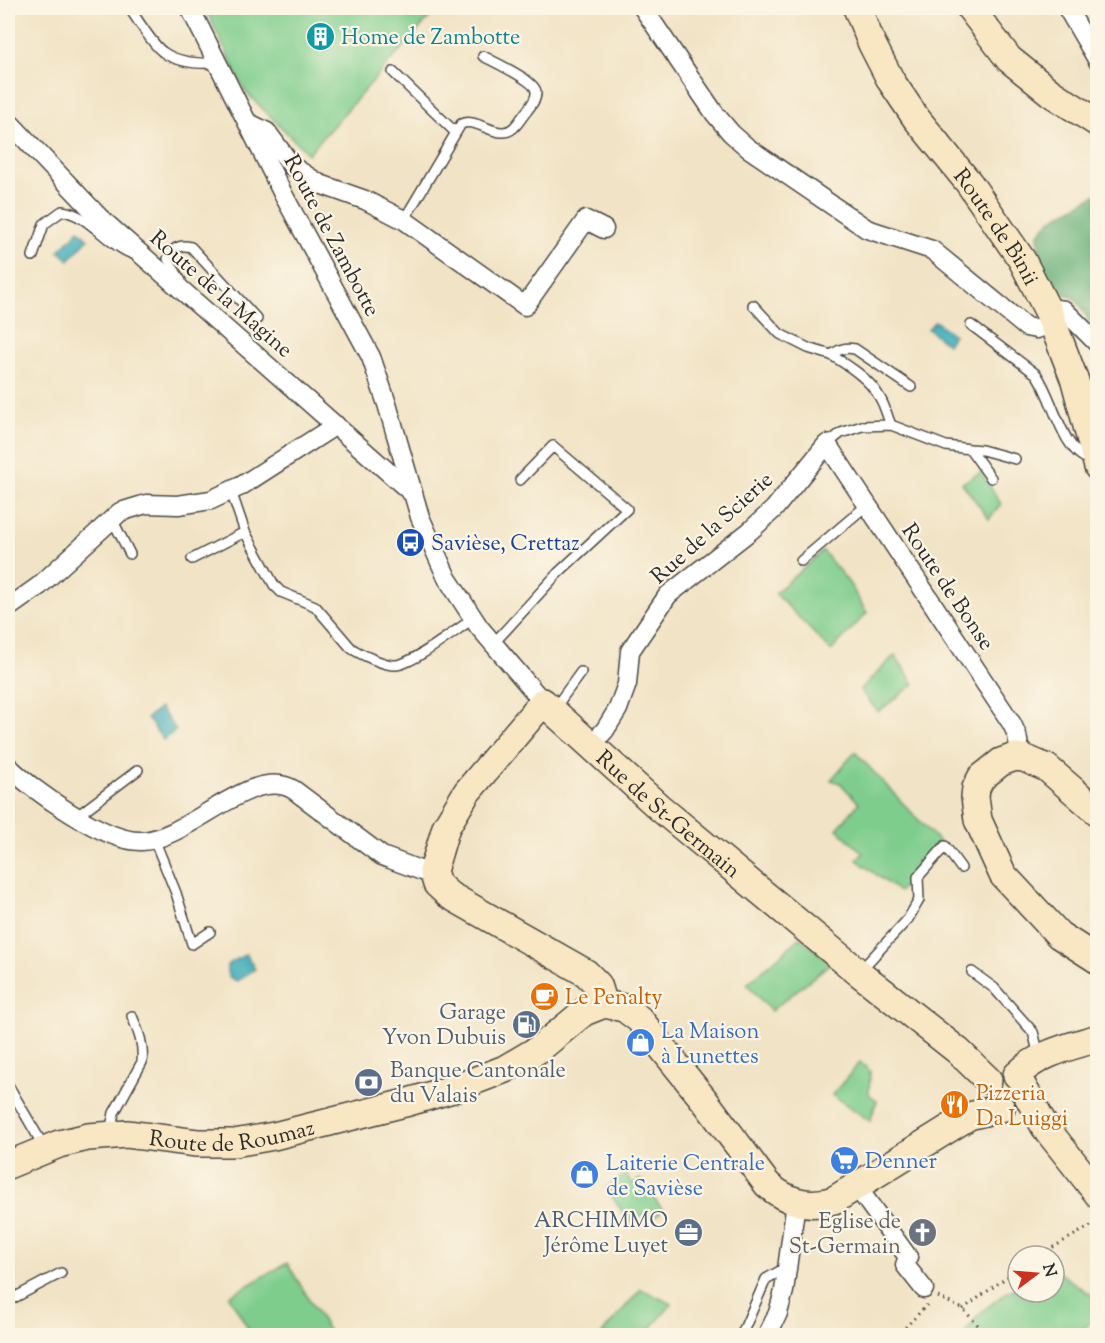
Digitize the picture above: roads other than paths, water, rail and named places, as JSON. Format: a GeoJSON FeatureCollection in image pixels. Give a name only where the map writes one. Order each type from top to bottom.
{"type":"FeatureCollection","features":[{"type":"Feature","properties":{"kind":"street","name":"Route de Zambotte"},"geometry":{"type":"LineString","coordinates":[[190,8],[246,122],[371,357],[412,493]]}},
{"type":"Feature","properties":{"kind":"street"},"geometry":{"type":"LineString","coordinates":[[643,8],[716,114],[731,133],[755,153],[867,229],[933,250],[1026,327],[1036,329],[1051,317],[1056,309],[1064,310],[1098,344]]}},
{"type":"Feature","properties":{"kind":"street","name":"Route de Binii"},"geometry":{"type":"LineString","coordinates":[[857,8],[891,81],[916,118],[969,183],[1022,260],[1051,317],[1075,381],[1097,464]]}},
{"type":"Feature","properties":{"kind":"street"},"geometry":{"type":"LineString","coordinates":[[970,8],[1009,59],[1051,93],[1098,123]]}},
{"type":"Feature","properties":{"kind":"street"},"geometry":{"type":"LineString","coordinates":[[1067,8],[1098,62]]}},
{"type":"Feature","properties":{"kind":"street","name":"Route de la Magine"},"geometry":{"type":"LineString","coordinates":[[8,121],[100,218],[412,493]]}},
{"type":"Feature","properties":{"kind":"street"},"geometry":{"type":"LineString","coordinates":[[246,122],[267,132],[292,166],[320,184],[365,200],[404,220],[525,306],[586,220],[604,229]]}},
{"type":"Feature","properties":{"kind":"street"},"geometry":{"type":"LineString","coordinates":[[8,608],[39,586],[120,512],[146,504],[178,505],[211,500],[242,486],[336,425]]}},
{"type":"Feature","properties":{"kind":"street","name":"Route de Bonse"},"geometry":{"type":"LineString","coordinates":[[827,444],[1012,724],[1017,735],[1021,758]]}},
{"type":"Feature","properties":{"kind":"street","name":"Rue de la Scierie"},"geometry":{"type":"LineString","coordinates":[[591,745],[605,730],[618,708],[627,684],[630,651],[668,595],[750,531],[774,509],[827,444]]}},
{"type":"Feature","properties":{"kind":"street","name":"Rue de St-Germain"},"geometry":{"type":"LineString","coordinates":[[412,493],[429,540],[447,578],[473,619],[548,706],[660,808],[858,972],[958,1051],[1029,1112],[1045,1127],[1098,1194]]}},
{"type":"Feature","properties":{"kind":"street"},"geometry":{"type":"LineString","coordinates":[[548,706],[457,807],[443,832],[434,875],[437,884],[449,895],[586,973],[598,985],[604,1004],[624,1008],[639,1019],[775,1192],[796,1202],[822,1204],[834,1200],[1005,1091],[1030,1062],[1098,1038]]}},
{"type":"Feature","properties":{"kind":"street"},"geometry":{"type":"LineString","coordinates":[[1098,812],[1047,768],[1033,760],[1015,758],[1001,762],[981,778],[976,788],[978,820],[1003,875],[1059,935],[1098,960]]}},
{"type":"Feature","properties":{"kind":"street"},"geometry":{"type":"LineString","coordinates":[[8,766],[37,789],[104,832],[119,838],[143,841],[177,830],[255,787],[276,783],[294,790],[382,856],[434,875]]}},
{"type":"Feature","properties":{"kind":"street","name":"Route de Roumaz"},"geometry":{"type":"LineString","coordinates":[[8,1165],[45,1149],[81,1138],[109,1134],[147,1136],[197,1143],[234,1143],[331,1122],[483,1079],[522,1060],[584,1012],[604,1004]]}},
{"type":"Feature","properties":{"kind":"street"},"geometry":{"type":"LineString","coordinates":[[857,1187],[908,1257],[905,1265],[924,1289]]}},
{"type":"Feature","properties":{"kind":"street"},"geometry":{"type":"LineString","coordinates":[[767,1335],[778,1312],[784,1291],[796,1202]]}},
{"type":"Feature","properties":{"kind":"lane"},"geometry":{"type":"LineString","coordinates":[[129,8],[162,52],[179,60],[201,64],[217,63]]}},
{"type":"Feature","properties":{"kind":"lane"},"geometry":{"type":"LineString","coordinates":[[404,220],[455,132],[462,124],[466,122],[501,132],[509,131],[535,98],[537,92],[533,83],[483,56]]}},
{"type":"Feature","properties":{"kind":"lane"},"geometry":{"type":"LineString","coordinates":[[393,72],[455,132]]}},
{"type":"Feature","properties":{"kind":"lane"},"geometry":{"type":"LineString","coordinates":[[33,256],[44,224],[62,211],[73,213],[120,250],[147,259]]}},
{"type":"Feature","properties":{"kind":"lane"},"geometry":{"type":"LineString","coordinates":[[182,290],[182,283],[168,259],[170,253],[175,249],[188,246],[257,319]]}},
{"type":"Feature","properties":{"kind":"lane"},"geometry":{"type":"LineString","coordinates":[[753,305],[780,333],[808,348],[831,355],[848,365],[867,382],[880,398],[891,425]]}},
{"type":"Feature","properties":{"kind":"lane"},"geometry":{"type":"LineString","coordinates":[[971,325],[1035,374],[1043,383],[1073,447],[1085,459],[1097,464]]}},
{"type":"Feature","properties":{"kind":"lane"},"geometry":{"type":"LineString","coordinates":[[831,355],[847,347],[855,349],[911,387]]}},
{"type":"Feature","properties":{"kind":"lane"},"geometry":{"type":"LineString","coordinates":[[827,444],[841,433],[862,426],[891,425],[946,446],[982,450],[1015,459]]}},
{"type":"Feature","properties":{"kind":"lane"},"geometry":{"type":"LineString","coordinates":[[494,644],[558,573],[627,509],[553,446],[520,480]]}},
{"type":"Feature","properties":{"kind":"lane"},"geometry":{"type":"LineString","coordinates":[[970,450],[991,478]]}},
{"type":"Feature","properties":{"kind":"lane"},"geometry":{"type":"LineString","coordinates":[[231,491],[245,532],[266,573],[278,590],[310,603],[323,613],[351,648],[389,665],[399,665],[473,619]]}},
{"type":"Feature","properties":{"kind":"lane"},"geometry":{"type":"LineString","coordinates":[[801,561],[867,505]]}},
{"type":"Feature","properties":{"kind":"lane"},"geometry":{"type":"LineString","coordinates":[[112,519],[130,554]]}},
{"type":"Feature","properties":{"kind":"lane"},"geometry":{"type":"LineString","coordinates":[[192,559],[245,532]]}},
{"type":"Feature","properties":{"kind":"lane"},"geometry":{"type":"LineString","coordinates":[[548,706],[581,672]]}},
{"type":"Feature","properties":{"kind":"lane"},"geometry":{"type":"LineString","coordinates":[[78,816],[138,770]]}},
{"type":"Feature","properties":{"kind":"lane"},"geometry":{"type":"LineString","coordinates":[[154,839],[176,893],[192,944],[210,932]]}},
{"type":"Feature","properties":{"kind":"lane"},"geometry":{"type":"LineString","coordinates":[[858,972],[908,919],[918,900],[918,877],[945,846],[961,868]]}},
{"type":"Feature","properties":{"kind":"lane"},"geometry":{"type":"LineString","coordinates":[[972,972],[994,988],[1033,1032],[1040,1057]]}},
{"type":"Feature","properties":{"kind":"lane"},"geometry":{"type":"LineString","coordinates":[[109,1134],[114,1113],[142,1062],[142,1043],[132,1016]]}},
{"type":"Feature","properties":{"kind":"lane"},"geometry":{"type":"LineString","coordinates":[[8,1084],[45,1149]]}},
{"type":"Feature","properties":{"kind":"lane"},"geometry":{"type":"LineString","coordinates":[[741,1335],[766,1279],[787,1267]]}},
{"type":"Feature","properties":{"kind":"lane"},"geometry":{"type":"LineString","coordinates":[[8,1301],[61,1274]]}},
{"type":"Feature","properties":{"kind":"water"},"geometry":{"type":"Polygon","coordinates":[[[79,230],[88,239],[69,260],[59,251],[79,230]]]}},
{"type":"Feature","properties":{"kind":"water"},"geometry":{"type":"Polygon","coordinates":[[[935,321],[954,335],[947,344],[928,329],[935,321]]]}},
{"type":"Feature","properties":{"kind":"water"},"geometry":{"type":"Polygon","coordinates":[[[160,708],[176,730],[163,740],[147,718],[160,708]]]}},
{"type":"Feature","properties":{"kind":"water"},"geometry":{"type":"Polygon","coordinates":[[[246,954],[255,969],[237,981],[234,980],[228,975],[227,965],[246,954]]]}},
{"type":"Feature","properties":{"kind":"place","name":"Home de Zambotte"},"geometry":{"type":"Point","coordinates":[320,36]}},
{"type":"Feature","properties":{"kind":"place","name":"Savièse, Crettaz"},"geometry":{"type":"Point","coordinates":[410,542]}},
{"type":"Feature","properties":{"kind":"place","name":"Le Penalty"},"geometry":{"type":"Point","coordinates":[544,996]}},
{"type":"Feature","properties":{"kind":"place","name":"Garage Yvon Dubuis"},"geometry":{"type":"Point","coordinates":[527,1024]}},
{"type":"Feature","properties":{"kind":"place","name":"La Maison à Lunettes"},"geometry":{"type":"Point","coordinates":[640,1043]}},
{"type":"Feature","properties":{"kind":"place","name":"Banque Cantonale du Valais"},"geometry":{"type":"Point","coordinates":[369,1082]}},
{"type":"Feature","properties":{"kind":"place","name":"Pizzeria Da Luiggi"},"geometry":{"type":"Point","coordinates":[955,1105]}},
{"type":"Feature","properties":{"kind":"place","name":"Denner"},"geometry":{"type":"Point","coordinates":[844,1160]}},
{"type":"Feature","properties":{"kind":"place","name":"Laiterie Centrale de Savièse"},"geometry":{"type":"Point","coordinates":[585,1175]}},
{"type":"Feature","properties":{"kind":"place","name":"ARCHIMMO Jérôme Luyet"},"geometry":{"type":"Point","coordinates":[689,1232]}},
{"type":"Feature","properties":{"kind":"place","name":"Eglise de St-Germain"},"geometry":{"type":"Point","coordinates":[922,1233]}}]}
